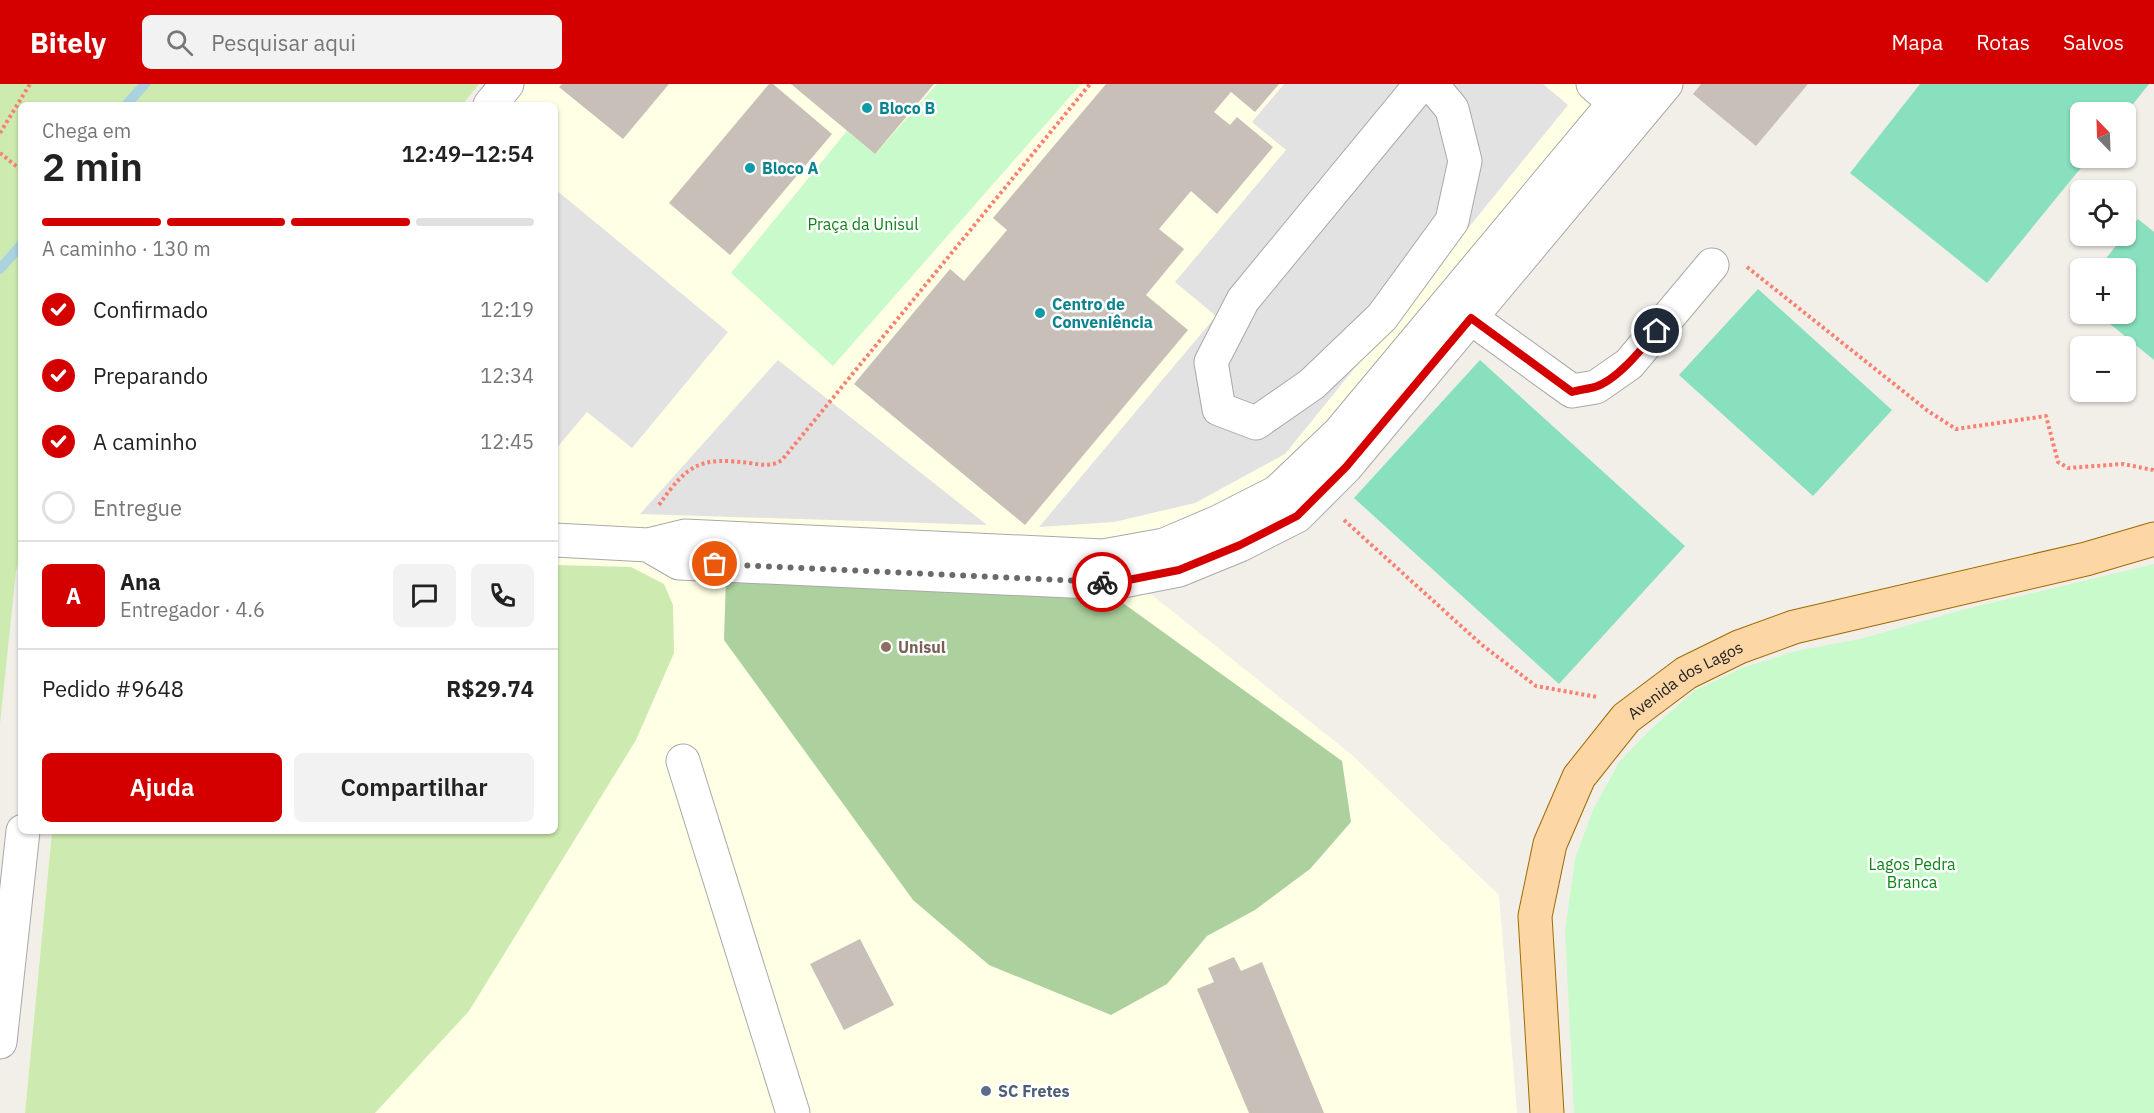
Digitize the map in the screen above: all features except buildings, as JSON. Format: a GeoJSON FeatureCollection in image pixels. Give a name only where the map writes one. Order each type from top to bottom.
{"type":"FeatureCollection","features":[{"type":"Feature","properties":{"kind":"main road","name":"Avenida dos Lagos"},"geometry":{"type":"LineString","coordinates":[[1547,1113],[1535,916],[1550,843],[1579,777],[1626,718],[1686,673],[1739,647],[1794,627],[2086,559],[2154,539]]}},
{"type":"Feature","properties":{"kind":"street"},"geometry":{"type":"LineString","coordinates":[[492,102],[507,84]]}},
{"type":"Feature","properties":{"kind":"street"},"geometry":{"type":"LineString","coordinates":[[1421,84],[1244,300],[1211,362],[1219,409],[1256,423],[1312,384],[1382,317],[1452,221],[1465,161],[1452,109],[1431,84]]}},
{"type":"Feature","properties":{"kind":"street"},"geometry":{"type":"LineString","coordinates":[[558,540],[648,545],[685,536],[1103,556],[1164,545],[1218,522],[1277,492],[1425,351],[1471,318],[1666,84]]}},
{"type":"Feature","properties":{"kind":"street"},"geometry":{"type":"LineString","coordinates":[[648,545],[678,563],[1113,583],[1179,570],[1240,545],[1297,516],[1346,467],[1425,351],[1612,90]]}},
{"type":"Feature","properties":{"kind":"street"},"geometry":{"type":"LineString","coordinates":[[1471,318],[1572,392],[1596,387],[1629,364],[1728,265]]}},
{"type":"Feature","properties":{"kind":"street"},"geometry":{"type":"LineString","coordinates":[[1382,317],[1425,351]]}},
{"type":"Feature","properties":{"kind":"street"},"geometry":{"type":"LineString","coordinates":[[683,761],[793,1113]]}},
{"type":"Feature","properties":{"kind":"street"},"geometry":{"type":"LineString","coordinates":[[0,1042],[23,834]]}},
{"type":"Feature","properties":{"kind":"path"},"geometry":{"type":"LineString","coordinates":[[19,102],[30,84]]}},
{"type":"Feature","properties":{"kind":"path"},"geometry":{"type":"LineString","coordinates":[[667,493],[695,466],[708,461],[723,460],[774,465],[782,460],[1090,84]]}},
{"type":"Feature","properties":{"kind":"path"},"geometry":{"type":"LineString","coordinates":[[0,133],[18,104]]}},
{"type":"Feature","properties":{"kind":"path"},"geometry":{"type":"LineString","coordinates":[[0,153],[18,168]]}},
{"type":"Feature","properties":{"kind":"path"},"geometry":{"type":"LineString","coordinates":[[1728,265],[1956,429],[2046,416],[2058,462],[2068,468],[2123,464],[2154,472]]}},
{"type":"Feature","properties":{"kind":"path"},"geometry":{"type":"LineString","coordinates":[[1318,496],[1482,645],[1536,686],[1584,696],[1649,701]]}},
{"type":"Feature","properties":{"kind":"shaded area","name":"Unisul"},"geometry":{"type":"Polygon","coordinates":[[[526,84],[1609,84],[1327,430],[1276,481],[1160,535],[1082,539],[1352,755],[1499,895],[1517,1113],[25,1113],[52,834],[558,834],[558,102],[511,102],[526,84]]]}},
{"type":"Feature","properties":{"kind":"shaded area"},"geometry":{"type":"Polygon","coordinates":[[[1284,84],[1543,84],[1568,105],[1285,454],[1195,503],[1114,522],[1039,527],[1216,316],[1175,282],[1286,150],[1252,122],[1284,84]]]}},
{"type":"Feature","properties":{"kind":"shaded area"},"geometry":{"type":"Polygon","coordinates":[[[558,191],[728,332],[632,448],[587,412],[558,446],[558,191]]]}},
{"type":"Feature","properties":{"kind":"shaded area"},"geometry":{"type":"Polygon","coordinates":[[[778,360],[987,525],[640,514],[778,360]]]}},
{"type":"Feature","properties":{"kind":"green space"},"geometry":{"type":"Polygon","coordinates":[[[0,84],[479,84],[464,102],[18,102],[18,564],[0,724],[0,84]]]}},
{"type":"Feature","properties":{"kind":"green space","name":"Praça da Unisul"},"geometry":{"type":"Polygon","coordinates":[[[937,84],[1081,84],[833,366],[731,273],[847,131],[875,154],[937,84]]]}},
{"type":"Feature","properties":{"kind":"green space"},"geometry":{"type":"Polygon","coordinates":[[[1920,84],[2149,84],[2135,102],[2070,102],[2070,168],[2081,168],[1987,283],[1850,173],[1920,84]]]}},
{"type":"Feature","properties":{"kind":"green space"},"geometry":{"type":"Polygon","coordinates":[[[2138,219],[2154,232],[2154,360],[2136,345],[2136,336],[2125,336],[2110,324],[2136,324],[2136,258],[2106,258],[2116,246],[2136,246],[2136,221],[2138,219]]]}},
{"type":"Feature","properties":{"kind":"green space"},"geometry":{"type":"Polygon","coordinates":[[[1758,289],[1892,410],[1813,496],[1679,375],[1758,289]]]}},
{"type":"Feature","properties":{"kind":"green space"},"geometry":{"type":"Polygon","coordinates":[[[1480,360],[1685,546],[1559,684],[1354,498],[1480,360]]]}},
{"type":"Feature","properties":{"kind":"green space","name":"Lagos Pedra Branca"},"geometry":{"type":"Polygon","coordinates":[[[2154,564],[2154,1113],[1574,1113],[1565,931],[1575,859],[1593,810],[1619,762],[1650,730],[1694,691],[1742,668],[1796,651],[1860,639],[1962,610],[2154,564]]]}},
{"type":"Feature","properties":{"kind":"green space"},"geometry":{"type":"Polygon","coordinates":[[[558,565],[631,567],[664,584],[673,605],[674,653],[636,740],[469,1011],[375,1113],[25,1113],[52,834],[558,834],[558,565]]]}},
{"type":"Feature","properties":{"kind":"green space"},"geometry":{"type":"Polygon","coordinates":[[[726,576],[1109,593],[1342,761],[1351,822],[1310,869],[1255,910],[1207,936],[1167,984],[1111,1015],[989,965],[913,900],[724,640],[726,576]]]}},
{"type":"Feature","properties":{"kind":"waterway"},"geometry":{"type":"LineString","coordinates":[[129,102],[145,84]]}},
{"type":"Feature","properties":{"kind":"waterway"},"geometry":{"type":"LineString","coordinates":[[0,269],[18,248]]}},
{"type":"Feature","properties":{"kind":"way so far"},"geometry":{"type":"LineString","coordinates":[[715,564],[1102,582]]}},
{"type":"Feature","properties":{"kind":"place","name":"Bloco B"},"geometry":{"type":"Point","coordinates":[867,108]}},
{"type":"Feature","properties":{"kind":"place","name":"Bloco A"},"geometry":{"type":"Point","coordinates":[750,168]}},
{"type":"Feature","properties":{"kind":"place","name":"Centro de Conveniência"},"geometry":{"type":"Point","coordinates":[1040,313]}},
{"type":"Feature","properties":{"kind":"place","name":"Unisul"},"geometry":{"type":"Point","coordinates":[886,647]}},
{"type":"Feature","properties":{"kind":"place","name":"SC Fretes"},"geometry":{"type":"Point","coordinates":[986,1091]}},
{"type":"Feature","properties":{"kind":"route"},"geometry":{"type":"LineString","coordinates":[[1102,582],[1113,583],[1179,570],[1240,545],[1297,516],[1346,467],[1471,318],[1572,392],[1596,387],[1629,364],[1657,331]]}}]}
